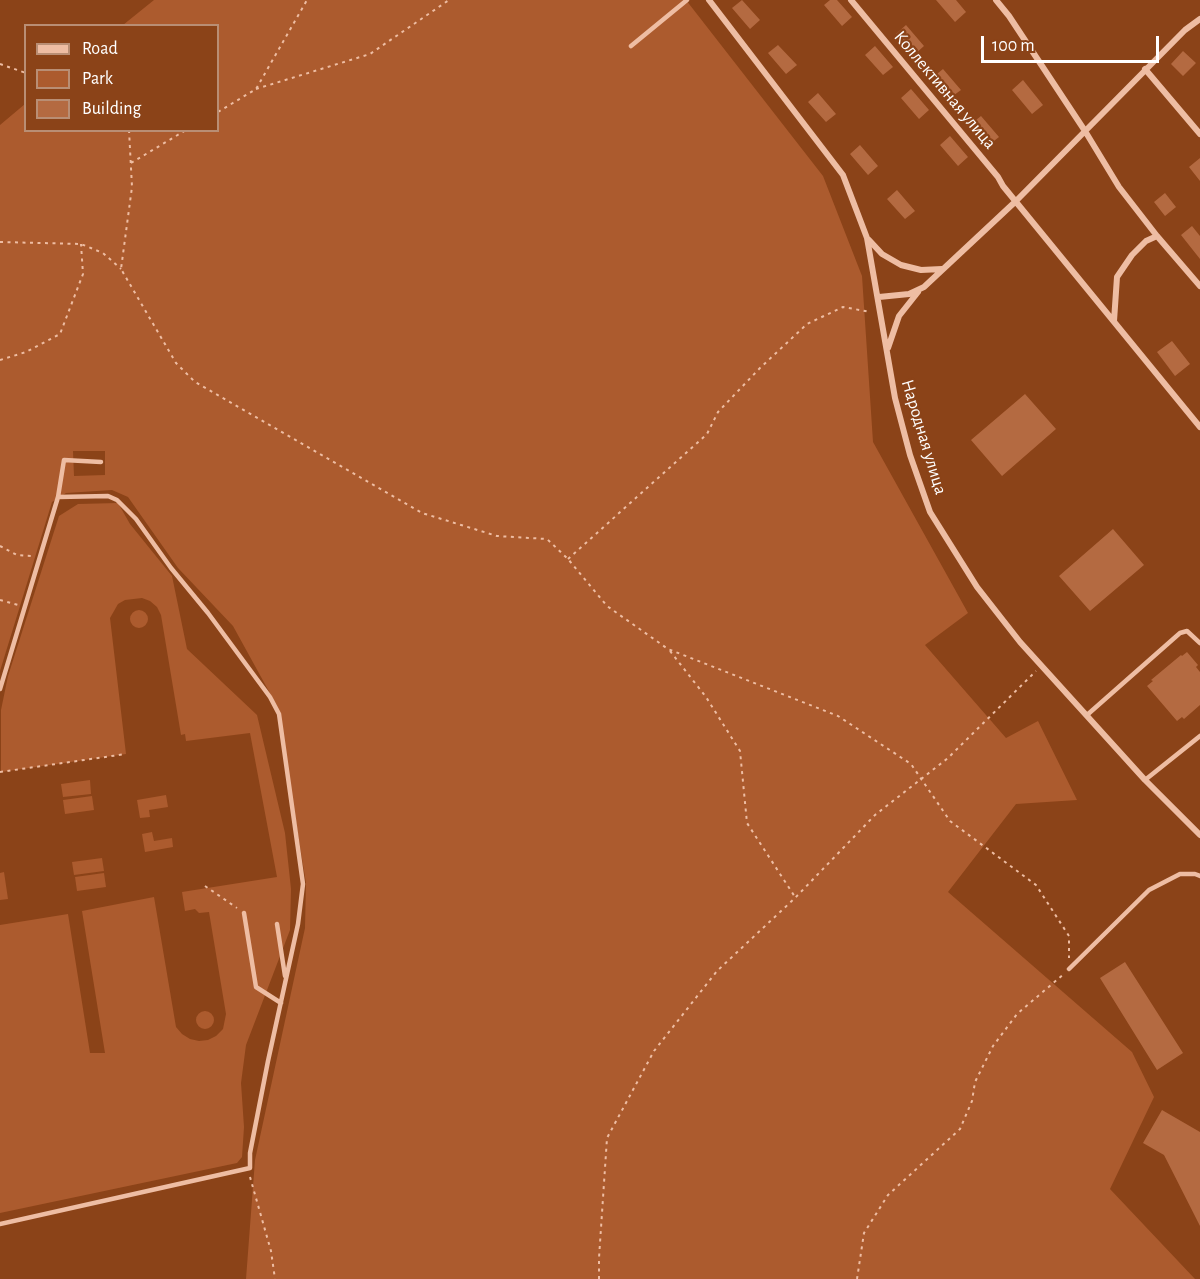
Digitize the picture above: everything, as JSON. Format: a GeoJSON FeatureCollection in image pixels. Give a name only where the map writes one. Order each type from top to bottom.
{"type":"FeatureCollection","features":[{"type":"Feature","properties":{"kind":"street","name":"Народная улица"},"geometry":{"type":"LineString","coordinates":[[709,0],[843,175],[867,238],[879,297],[894,398],[910,455],[930,512],[977,587],[1020,642],[1146,780],[1200,835]]}},
{"type":"Feature","properties":{"kind":"street","name":"Коллективная улица"},"geometry":{"type":"LineString","coordinates":[[850,0],[998,177],[1200,427]]}},
{"type":"Feature","properties":{"kind":"street"},"geometry":{"type":"LineString","coordinates":[[996,0],[1085,131],[1119,187],[1156,236],[1200,286]]}},
{"type":"Feature","properties":{"kind":"street"},"geometry":{"type":"LineString","coordinates":[[886,354],[899,316],[910,301],[1016,201],[1185,30],[1200,19]]}},
{"type":"Feature","properties":{"kind":"street"},"geometry":{"type":"LineString","coordinates":[[1145,69],[1200,134]]}},
{"type":"Feature","properties":{"kind":"street"},"geometry":{"type":"LineString","coordinates":[[1114,322],[1116,277],[1132,255],[1146,241],[1156,236]]}},
{"type":"Feature","properties":{"kind":"street"},"geometry":{"type":"LineString","coordinates":[[867,238],[882,254],[901,265],[921,270],[943,269]]}},
{"type":"Feature","properties":{"kind":"street"},"geometry":{"type":"LineString","coordinates":[[879,297],[909,294],[924,287]]}},
{"type":"Feature","properties":{"kind":"lane"},"geometry":{"type":"LineString","coordinates":[[631,46],[687,0]]}},
{"type":"Feature","properties":{"kind":"lane"},"geometry":{"type":"LineString","coordinates":[[0,689],[58,496],[64,460],[101,462]]}},
{"type":"Feature","properties":{"kind":"lane"},"geometry":{"type":"LineString","coordinates":[[0,1224],[250,1168],[250,1153],[298,924],[303,884],[279,714],[270,697],[136,519],[117,500],[108,496],[58,496]]}},
{"type":"Feature","properties":{"kind":"lane"},"geometry":{"type":"LineString","coordinates":[[1087,715],[1180,633],[1186,631],[1200,643]]}},
{"type":"Feature","properties":{"kind":"lane"},"geometry":{"type":"LineString","coordinates":[[1146,780],[1200,736]]}},
{"type":"Feature","properties":{"kind":"lane"},"geometry":{"type":"LineString","coordinates":[[1069,969],[1149,890],[1180,874],[1200,876]]}},
{"type":"Feature","properties":{"kind":"lane"},"geometry":{"type":"LineString","coordinates":[[244,913],[256,987],[281,1003]]}},
{"type":"Feature","properties":{"kind":"lane"},"geometry":{"type":"LineString","coordinates":[[277,924],[286,979]]}},
{"type":"Feature","properties":{"kind":"path"},"geometry":{"type":"LineString","coordinates":[[256,89],[307,0]]}},
{"type":"Feature","properties":{"kind":"path"},"geometry":{"type":"LineString","coordinates":[[219,111],[256,89],[370,54],[449,0]]}},
{"type":"Feature","properties":{"kind":"path"},"geometry":{"type":"LineString","coordinates":[[0,64],[24,72]]}},
{"type":"Feature","properties":{"kind":"path"},"geometry":{"type":"LineString","coordinates":[[122,269],[132,187],[129,132]]}},
{"type":"Feature","properties":{"kind":"path"},"geometry":{"type":"LineString","coordinates":[[131,163],[183,132]]}},
{"type":"Feature","properties":{"kind":"path"},"geometry":{"type":"LineString","coordinates":[[0,242],[81,244],[103,253],[122,269],[176,363],[195,382],[422,513],[498,536],[548,539],[607,606],[669,649],[838,716],[911,764],[950,821],[1036,885],[1069,936],[1069,969],[1017,1014],[993,1046],[975,1082],[972,1101],[960,1129],[888,1195],[864,1233],[857,1279]]}},
{"type":"Feature","properties":{"kind":"path"},"geometry":{"type":"LineString","coordinates":[[0,360],[26,352],[60,334],[83,274],[81,244]]}},
{"type":"Feature","properties":{"kind":"path"},"geometry":{"type":"LineString","coordinates":[[568,559],[707,434],[718,412],[807,324],[843,307],[881,314]]}},
{"type":"Feature","properties":{"kind":"path"},"geometry":{"type":"LineString","coordinates":[[0,546],[17,555],[39,557]]}},
{"type":"Feature","properties":{"kind":"path"},"geometry":{"type":"LineString","coordinates":[[0,600],[24,606]]}},
{"type":"Feature","properties":{"kind":"path"},"geometry":{"type":"LineString","coordinates":[[669,649],[706,697],[740,751],[747,823],[795,898]]}},
{"type":"Feature","properties":{"kind":"path"},"geometry":{"type":"LineString","coordinates":[[599,1279],[598,1258],[607,1138],[654,1051],[717,972],[795,898],[875,814],[948,758],[1042,665]]}},
{"type":"Feature","properties":{"kind":"path"},"geometry":{"type":"LineString","coordinates":[[0,772],[126,754]]}},
{"type":"Feature","properties":{"kind":"path"},"geometry":{"type":"LineString","coordinates":[[205,886],[244,913]]}},
{"type":"Feature","properties":{"kind":"path"},"geometry":{"type":"LineString","coordinates":[[250,1168],[250,1182],[271,1251],[275,1279]]}},
{"type":"Feature","properties":{"kind":"green space"},"geometry":{"type":"Polygon","coordinates":[[[154,0],[686,0],[823,176],[862,276],[873,442],[968,613],[925,645],[1006,738],[1038,721],[1077,800],[1016,804],[948,892],[1132,1052],[1154,1097],[1110,1189],[1195,1279],[246,1279],[255,1160],[305,928],[306,883],[277,706],[233,626],[178,568],[128,497],[112,490],[66,493],[52,502],[0,671],[0,125],[24,105],[24,132],[219,132],[219,24],[124,24],[154,0]],[[73,451],[74,476],[105,475],[105,451],[73,451]]]}},
{"type":"Feature","properties":{"kind":"green space"},"geometry":{"type":"Polygon","coordinates":[[[118,503],[130,524],[172,576],[187,649],[257,715],[285,833],[291,889],[290,930],[246,1045],[241,1083],[244,1127],[242,1157],[237,1163],[0,1213],[0,925],[68,914],[90,1053],[105,1053],[82,911],[154,897],[176,1027],[190,1039],[208,1040],[223,1029],[226,1014],[209,912],[199,913],[195,909],[185,911],[182,892],[277,877],[250,733],[186,741],[185,734],[181,735],[161,615],[150,601],[142,598],[125,600],[118,604],[110,618],[126,754],[1,772],[1,710],[8,676],[59,516],[78,504],[118,503]]]}},
{"type":"Feature","properties":{"kind":"green space"},"geometry":{"type":"Polygon","coordinates":[[[139,610],[145,613],[148,619],[145,625],[139,628],[133,625],[130,619],[133,613],[139,610]]]}},
{"type":"Feature","properties":{"kind":"green space"},"geometry":{"type":"Polygon","coordinates":[[[90,780],[91,794],[63,797],[61,784],[90,780]]]}},
{"type":"Feature","properties":{"kind":"green space"},"geometry":{"type":"Polygon","coordinates":[[[166,795],[168,807],[149,810],[150,817],[140,818],[137,800],[166,795]]]}},
{"type":"Feature","properties":{"kind":"green space"},"geometry":{"type":"Polygon","coordinates":[[[92,796],[94,810],[65,814],[63,800],[92,796]]]}},
{"type":"Feature","properties":{"kind":"green space"},"geometry":{"type":"Polygon","coordinates":[[[152,832],[154,841],[172,838],[173,847],[145,852],[142,834],[152,832]]]}},
{"type":"Feature","properties":{"kind":"green space"},"geometry":{"type":"Polygon","coordinates":[[[102,858],[104,871],[74,875],[72,862],[102,858]]]}},
{"type":"Feature","properties":{"kind":"green space"},"geometry":{"type":"Polygon","coordinates":[[[4,872],[8,899],[0,900],[0,873],[4,872]]]}},
{"type":"Feature","properties":{"kind":"green space"},"geometry":{"type":"Polygon","coordinates":[[[104,873],[106,887],[77,891],[75,877],[104,873]]]}},
{"type":"Feature","properties":{"kind":"green space"},"geometry":{"type":"Polygon","coordinates":[[[205,1011],[211,1014],[214,1020],[211,1026],[205,1029],[199,1026],[196,1020],[199,1014],[205,1011]]]}},
{"type":"Feature","properties":{"kind":"building"},"geometry":{"type":"Polygon","coordinates":[[[742,0],[760,20],[750,29],[732,8],[742,0]]]}},
{"type":"Feature","properties":{"kind":"building"},"geometry":{"type":"Polygon","coordinates":[[[830,0],[837,0],[852,17],[842,26],[824,5],[830,0]]]}},
{"type":"Feature","properties":{"kind":"building"},"geometry":{"type":"Polygon","coordinates":[[[936,0],[956,0],[966,12],[955,22],[936,0]]]}},
{"type":"Feature","properties":{"kind":"building"},"geometry":{"type":"Polygon","coordinates":[[[906,25],[924,46],[914,55],[896,34],[906,25]]]}},
{"type":"Feature","properties":{"kind":"building"},"geometry":{"type":"Polygon","coordinates":[[[778,45],[797,65],[786,74],[768,53],[778,45]]]}},
{"type":"Feature","properties":{"kind":"building"},"geometry":{"type":"Polygon","coordinates":[[[875,46],[893,67],[883,75],[865,55],[875,46]]]}},
{"type":"Feature","properties":{"kind":"building"},"geometry":{"type":"Polygon","coordinates":[[[1183,51],[1196,63],[1183,76],[1171,64],[1183,51]]]}},
{"type":"Feature","properties":{"kind":"building"},"geometry":{"type":"Polygon","coordinates":[[[943,69],[961,90],[950,98],[932,78],[943,69]]]}},
{"type":"Feature","properties":{"kind":"building"},"geometry":{"type":"Polygon","coordinates":[[[1023,80],[1043,105],[1032,114],[1012,90],[1023,80]]]}},
{"type":"Feature","properties":{"kind":"building"},"geometry":{"type":"Polygon","coordinates":[[[911,89],[929,110],[919,119],[901,98],[911,89]]]}},
{"type":"Feature","properties":{"kind":"building"},"geometry":{"type":"Polygon","coordinates":[[[818,93],[836,114],[826,122],[808,102],[818,93]]]}},
{"type":"Feature","properties":{"kind":"building"},"geometry":{"type":"Polygon","coordinates":[[[981,116],[999,137],[989,145],[971,124],[981,116]]]}},
{"type":"Feature","properties":{"kind":"building"},"geometry":{"type":"Polygon","coordinates":[[[950,136],[968,157],[958,166],[940,145],[950,136]]]}},
{"type":"Feature","properties":{"kind":"building"},"geometry":{"type":"Polygon","coordinates":[[[860,145],[878,166],[868,175],[850,154],[860,145]]]}},
{"type":"Feature","properties":{"kind":"building"},"geometry":{"type":"Polygon","coordinates":[[[1200,158],[1200,181],[1189,167],[1200,158]]]}},
{"type":"Feature","properties":{"kind":"building"},"geometry":{"type":"Polygon","coordinates":[[[897,190],[915,211],[905,219],[887,199],[897,190]]]}},
{"type":"Feature","properties":{"kind":"building"},"geometry":{"type":"Polygon","coordinates":[[[1165,193],[1176,207],[1165,216],[1154,202],[1165,193]]]}},
{"type":"Feature","properties":{"kind":"building"},"geometry":{"type":"Polygon","coordinates":[[[1192,226],[1200,236],[1200,259],[1181,235],[1192,226]]]}},
{"type":"Feature","properties":{"kind":"building"},"geometry":{"type":"Polygon","coordinates":[[[1172,341],[1190,364],[1175,376],[1157,352],[1172,341]]]}},
{"type":"Feature","properties":{"kind":"building"},"geometry":{"type":"Polygon","coordinates":[[[1025,394],[1056,429],[1002,476],[971,440],[1025,394]]]}},
{"type":"Feature","properties":{"kind":"building"},"geometry":{"type":"Polygon","coordinates":[[[1113,529],[1144,565],[1090,611],[1059,576],[1113,529]]]}},
{"type":"Feature","properties":{"kind":"building"},"geometry":{"type":"Polygon","coordinates":[[[1187,652],[1198,665],[1196,667],[1200,672],[1200,705],[1184,719],[1182,717],[1177,721],[1147,686],[1153,681],[1151,680],[1187,652]]]}},
{"type":"Feature","properties":{"kind":"building"},"geometry":{"type":"Polygon","coordinates":[[[1125,962],[1183,1053],[1157,1070],[1100,978],[1125,962]]]}},
{"type":"Feature","properties":{"kind":"building"},"geometry":{"type":"Polygon","coordinates":[[[1162,1110],[1200,1132],[1200,1226],[1164,1155],[1143,1143],[1162,1110]]]}}]}
